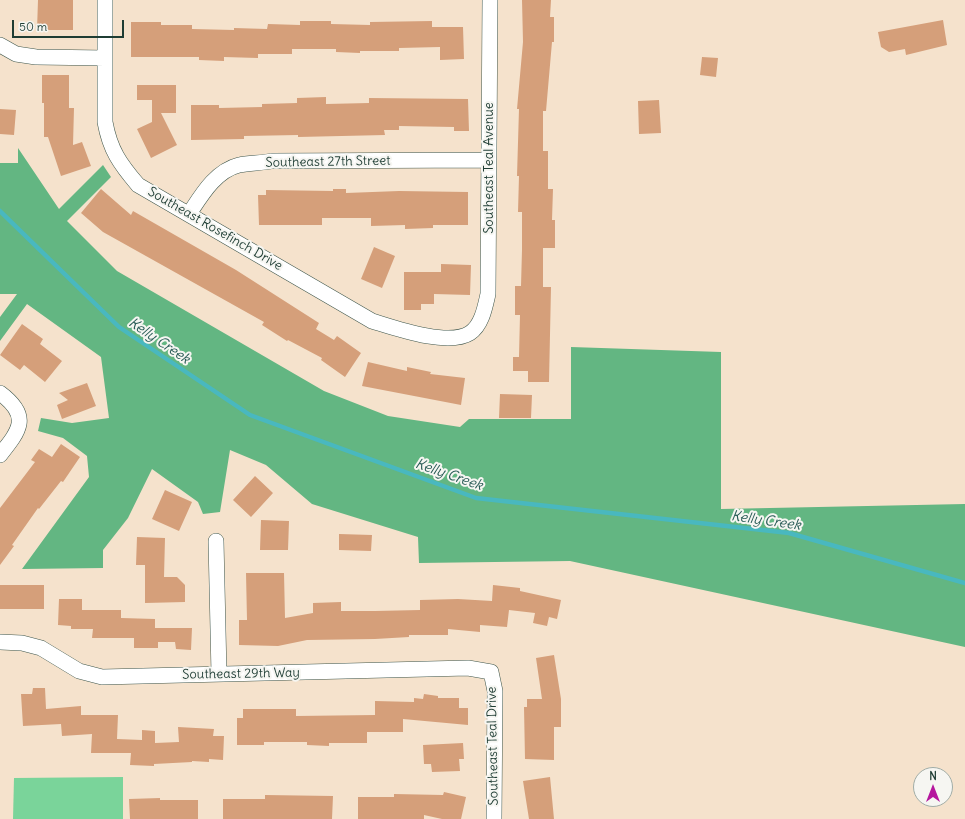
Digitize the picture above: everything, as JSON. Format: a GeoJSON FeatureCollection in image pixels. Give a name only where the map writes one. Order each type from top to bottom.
{"type":"FeatureCollection","features":[{"type":"Feature","properties":{"kind":"street","name":"Southeast Rosefinch Drive"},"geometry":{"type":"LineString","coordinates":[[105,0],[105,122],[108,138],[118,160],[138,185],[372,321],[407,332],[434,337],[455,337],[471,332]]}},
{"type":"Feature","properties":{"kind":"street","name":"Southeast Teal Avenue"},"geometry":{"type":"LineString","coordinates":[[471,332],[482,316],[488,294],[490,0]]}},
{"type":"Feature","properties":{"kind":"street"},"geometry":{"type":"LineString","coordinates":[[0,44],[16,54],[105,58]]}},
{"type":"Feature","properties":{"kind":"street","name":"Southeast 27th Street"},"geometry":{"type":"LineString","coordinates":[[189,214],[207,187],[220,175],[237,166],[272,161],[489,160]]}},
{"type":"Feature","properties":{"kind":"street"},"geometry":{"type":"LineString","coordinates":[[0,393],[11,401],[18,411],[19,422],[16,435],[0,455]]}},
{"type":"Feature","properties":{"kind":"street"},"geometry":{"type":"LineString","coordinates":[[216,542],[219,674]]}},
{"type":"Feature","properties":{"kind":"street","name":"Southeast 29th Way"},"geometry":{"type":"LineString","coordinates":[[0,642],[22,643],[41,648],[79,671],[102,678],[468,668],[490,672]]}},
{"type":"Feature","properties":{"kind":"street","name":"Southeast Teal Drive"},"geometry":{"type":"LineString","coordinates":[[490,672],[495,691],[494,819]]}},
{"type":"Feature","properties":{"kind":"green space"},"geometry":{"type":"Polygon","coordinates":[[[18,148],[59,209],[103,165],[111,177],[67,221],[117,271],[324,391],[388,416],[460,427],[469,419],[571,419],[571,347],[721,352],[721,509],[965,504],[965,647],[570,561],[419,563],[418,537],[312,504],[266,465],[230,450],[220,512],[203,514],[198,502],[152,469],[128,518],[103,550],[103,568],[22,569],[89,477],[87,456],[63,438],[38,431],[41,418],[72,423],[109,418],[101,357],[27,304],[0,341],[0,317],[17,294],[0,294],[0,163],[18,163],[18,148]]]}},
{"type":"Feature","properties":{"kind":"green space"},"geometry":{"type":"Polygon","coordinates":[[[123,777],[123,819],[13,819],[14,778],[123,777]]]}},
{"type":"Feature","properties":{"kind":"building"},"geometry":{"type":"Polygon","coordinates":[[[38,0],[73,0],[73,30],[37,30],[38,0]]]}},
{"type":"Feature","properties":{"kind":"building"},"geometry":{"type":"Polygon","coordinates":[[[522,0],[551,0],[550,17],[554,17],[554,42],[552,42],[546,111],[543,111],[543,151],[548,151],[548,189],[553,189],[552,220],[555,220],[555,248],[543,248],[543,287],[551,287],[549,382],[528,382],[528,371],[513,371],[513,357],[519,357],[520,315],[515,315],[515,286],[521,286],[522,250],[522,212],[518,212],[519,176],[517,176],[519,109],[517,109],[523,42],[522,0]]]}},
{"type":"Feature","properties":{"kind":"building"},"geometry":{"type":"Polygon","coordinates":[[[943,20],[947,45],[906,55],[905,49],[889,52],[881,47],[878,32],[943,20]]]}},
{"type":"Feature","properties":{"kind":"building"},"geometry":{"type":"Polygon","coordinates":[[[300,21],[331,21],[331,24],[370,25],[370,22],[432,21],[432,27],[463,27],[464,59],[440,60],[440,47],[399,48],[399,51],[360,51],[360,53],[336,52],[336,49],[292,49],[292,54],[258,54],[258,58],[224,57],[224,61],[199,60],[199,57],[131,57],[131,22],[161,22],[161,25],[192,25],[192,29],[234,30],[234,28],[267,29],[268,24],[300,25],[300,21]]]}},
{"type":"Feature","properties":{"kind":"building"},"geometry":{"type":"Polygon","coordinates":[[[702,57],[718,58],[716,77],[700,75],[702,57]]]}},
{"type":"Feature","properties":{"kind":"building"},"geometry":{"type":"Polygon","coordinates":[[[42,75],[69,75],[69,108],[74,108],[73,145],[82,142],[91,166],[61,176],[48,137],[44,137],[42,75]]]}},
{"type":"Feature","properties":{"kind":"building"},"geometry":{"type":"Polygon","coordinates":[[[137,85],[176,85],[176,113],[161,113],[177,145],[151,158],[137,129],[152,122],[152,100],[137,100],[137,85]]]}},
{"type":"Feature","properties":{"kind":"building"},"geometry":{"type":"Polygon","coordinates":[[[326,97],[326,104],[369,103],[369,98],[468,99],[469,131],[454,131],[454,127],[399,126],[399,130],[384,130],[385,135],[298,137],[298,135],[244,136],[244,139],[191,140],[191,105],[219,105],[219,108],[262,107],[262,104],[297,103],[297,98],[326,97]]]}},
{"type":"Feature","properties":{"kind":"building"},"geometry":{"type":"Polygon","coordinates":[[[659,100],[661,133],[639,134],[638,101],[659,100]]]}},
{"type":"Feature","properties":{"kind":"building"},"geometry":{"type":"Polygon","coordinates":[[[0,109],[16,110],[14,135],[0,134],[0,109]]]}},
{"type":"Feature","properties":{"kind":"building"},"geometry":{"type":"Polygon","coordinates":[[[101,189],[131,215],[133,211],[236,270],[319,323],[316,329],[334,340],[337,336],[361,353],[345,377],[321,360],[322,358],[288,340],[287,341],[262,325],[264,322],[103,232],[81,213],[101,189]]]}},
{"type":"Feature","properties":{"kind":"building"},"geometry":{"type":"Polygon","coordinates":[[[333,189],[346,189],[346,193],[399,191],[468,192],[468,225],[433,225],[433,228],[405,229],[405,225],[371,226],[371,218],[322,218],[322,225],[259,225],[258,195],[266,195],[266,190],[333,191],[333,189]]]}},
{"type":"Feature","properties":{"kind":"building"},"geometry":{"type":"Polygon","coordinates":[[[374,247],[395,256],[382,288],[361,279],[374,247]]]}},
{"type":"Feature","properties":{"kind":"building"},"geometry":{"type":"Polygon","coordinates":[[[441,264],[471,265],[470,295],[434,294],[434,304],[421,304],[421,310],[404,310],[404,272],[441,272],[441,264]]]}},
{"type":"Feature","properties":{"kind":"building"},"geometry":{"type":"Polygon","coordinates":[[[22,324],[43,339],[40,344],[62,361],[45,382],[24,365],[20,370],[0,355],[22,324]]]}},
{"type":"Feature","properties":{"kind":"building"},"geometry":{"type":"Polygon","coordinates":[[[368,362],[407,371],[407,367],[431,372],[430,374],[465,378],[461,405],[362,386],[368,362]]]}},
{"type":"Feature","properties":{"kind":"building"},"geometry":{"type":"Polygon","coordinates":[[[87,383],[96,406],[62,419],[57,405],[68,400],[59,393],[87,383]]]}},
{"type":"Feature","properties":{"kind":"building"},"geometry":{"type":"Polygon","coordinates":[[[500,394],[532,395],[531,418],[499,418],[500,394]]]}},
{"type":"Feature","properties":{"kind":"building"},"geometry":{"type":"Polygon","coordinates":[[[61,444],[80,457],[63,482],[61,481],[39,509],[38,508],[0,565],[0,508],[35,462],[31,460],[39,449],[52,457],[61,444]]]}},
{"type":"Feature","properties":{"kind":"building"},"geometry":{"type":"Polygon","coordinates":[[[255,476],[273,493],[251,517],[233,500],[255,476]]]}},
{"type":"Feature","properties":{"kind":"building"},"geometry":{"type":"Polygon","coordinates":[[[165,490],[192,502],[179,531],[152,519],[165,490]]]}},
{"type":"Feature","properties":{"kind":"building"},"geometry":{"type":"Polygon","coordinates":[[[261,520],[289,521],[288,550],[260,550],[261,520]]]}},
{"type":"Feature","properties":{"kind":"building"},"geometry":{"type":"Polygon","coordinates":[[[339,534],[372,535],[371,551],[339,550],[339,534]]]}},
{"type":"Feature","properties":{"kind":"building"},"geometry":{"type":"Polygon","coordinates":[[[137,537],[165,538],[164,577],[177,577],[185,585],[185,602],[145,603],[145,565],[136,565],[137,537]]]}},
{"type":"Feature","properties":{"kind":"building"},"geometry":{"type":"Polygon","coordinates":[[[246,573],[284,573],[285,618],[313,613],[313,603],[341,602],[341,611],[375,611],[420,610],[420,600],[458,599],[492,601],[493,585],[520,588],[520,591],[561,600],[557,619],[549,617],[547,626],[533,623],[535,613],[509,610],[507,627],[480,625],[480,632],[448,629],[448,635],[409,635],[409,637],[375,639],[307,640],[278,646],[239,645],[239,620],[247,620],[246,573]]]}},
{"type":"Feature","properties":{"kind":"building"},"geometry":{"type":"Polygon","coordinates":[[[0,585],[44,585],[44,609],[0,609],[0,585]]]}},
{"type":"Feature","properties":{"kind":"building"},"geometry":{"type":"Polygon","coordinates":[[[59,599],[82,599],[82,610],[121,610],[121,618],[155,619],[155,628],[192,628],[191,650],[176,649],[175,642],[158,642],[158,648],[134,648],[134,638],[92,638],[93,629],[71,629],[71,626],[58,625],[59,599]]]}},
{"type":"Feature","properties":{"kind":"building"},"geometry":{"type":"Polygon","coordinates":[[[554,655],[561,699],[561,727],[554,727],[554,760],[525,759],[524,707],[527,707],[527,699],[542,699],[536,658],[554,655]]]}},
{"type":"Feature","properties":{"kind":"building"},"geometry":{"type":"Polygon","coordinates":[[[33,688],[45,688],[46,709],[81,706],[81,715],[118,715],[117,739],[142,740],[142,730],[155,731],[155,743],[179,742],[178,727],[214,729],[213,736],[224,736],[223,760],[209,759],[209,762],[192,761],[154,764],[154,766],[130,765],[131,753],[91,753],[92,734],[62,736],[61,724],[23,726],[21,694],[32,694],[33,688]]]}},
{"type":"Feature","properties":{"kind":"building"},"geometry":{"type":"Polygon","coordinates":[[[424,694],[438,696],[438,698],[459,698],[459,708],[468,708],[468,725],[403,719],[403,732],[367,732],[367,743],[329,743],[329,746],[307,745],[307,742],[264,742],[264,745],[237,745],[237,718],[243,718],[243,709],[296,709],[296,716],[375,715],[375,701],[414,702],[414,698],[423,699],[424,694]]]}},
{"type":"Feature","properties":{"kind":"building"},"geometry":{"type":"Polygon","coordinates":[[[463,743],[464,759],[459,759],[460,771],[432,772],[431,764],[424,764],[423,745],[463,743]]]}},
{"type":"Feature","properties":{"kind":"building"},"geometry":{"type":"Polygon","coordinates":[[[550,777],[554,819],[529,819],[523,781],[550,777]]]}},
{"type":"Feature","properties":{"kind":"building"},"geometry":{"type":"Polygon","coordinates":[[[444,792],[466,797],[461,819],[442,819],[424,815],[424,819],[358,819],[358,797],[394,797],[394,794],[443,795],[444,792]]]}},
{"type":"Feature","properties":{"kind":"building"},"geometry":{"type":"Polygon","coordinates":[[[265,795],[333,796],[332,819],[223,819],[223,799],[265,799],[265,795]]]}},
{"type":"Feature","properties":{"kind":"building"},"geometry":{"type":"Polygon","coordinates":[[[160,798],[160,800],[198,800],[198,819],[130,819],[129,799],[160,798]]]}},
{"type":"Feature","properties":{"kind":"waterway","name":"Kelly Creek"},"geometry":{"type":"LineString","coordinates":[[0,211],[119,327],[250,415],[476,498],[789,533],[965,583]]}}]}
